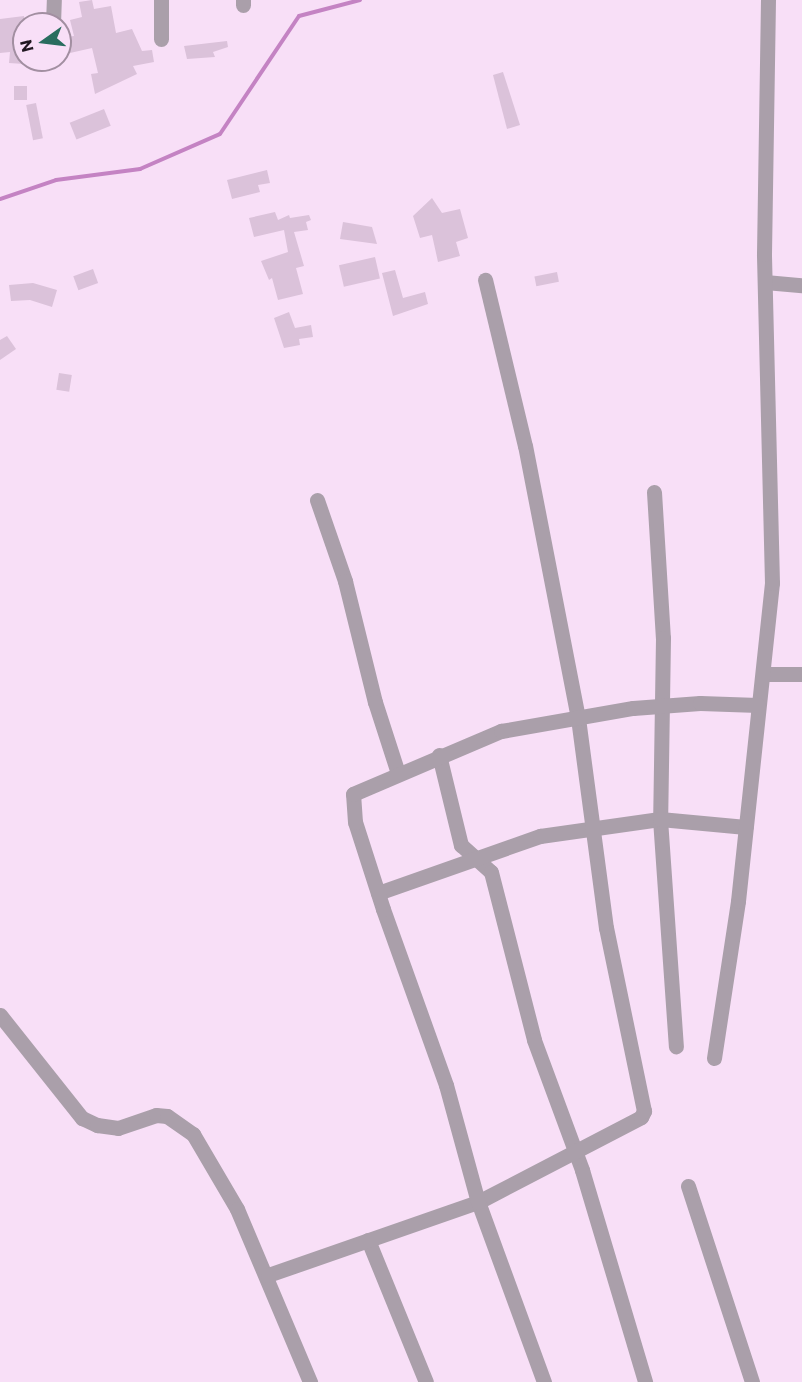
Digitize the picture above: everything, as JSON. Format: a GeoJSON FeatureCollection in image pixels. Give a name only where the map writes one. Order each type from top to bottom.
{"type":"FeatureCollection","features":[{"type":"Feature","properties":{"kind":"street"},"geometry":{"type":"LineString","coordinates":[[161,0],[161,39]]}},
{"type":"Feature","properties":{"kind":"street"},"geometry":{"type":"LineString","coordinates":[[714,1058],[746,827],[772,583],[765,282],[768,0]]}},
{"type":"Feature","properties":{"kind":"street"},"geometry":{"type":"LineString","coordinates":[[268,1275],[478,1202],[575,1152],[644,1111],[606,928],[590,829],[578,718],[525,446],[485,280]]}},
{"type":"Feature","properties":{"kind":"street"},"geometry":{"type":"LineString","coordinates":[[765,282],[802,285]]}},
{"type":"Feature","properties":{"kind":"street"},"geometry":{"type":"LineString","coordinates":[[654,492],[664,706],[660,819],[676,1046]]}},
{"type":"Feature","properties":{"kind":"street"},"geometry":{"type":"LineString","coordinates":[[317,500],[345,581],[375,702],[398,773]]}},
{"type":"Feature","properties":{"kind":"street"},"geometry":{"type":"LineString","coordinates":[[764,674],[802,674]]}},
{"type":"Feature","properties":{"kind":"street"},"geometry":{"type":"LineString","coordinates":[[544,1382],[478,1202],[446,1085],[355,822],[353,794],[439,755],[501,731],[664,706],[700,703],[758,705]]}},
{"type":"Feature","properties":{"kind":"street"},"geometry":{"type":"LineString","coordinates":[[439,755],[461,845],[491,872],[534,1040],[575,1152],[645,1382]]}},
{"type":"Feature","properties":{"kind":"street"},"geometry":{"type":"LineString","coordinates":[[378,892],[540,836],[660,819],[746,827]]}},
{"type":"Feature","properties":{"kind":"street"},"geometry":{"type":"LineString","coordinates":[[0,1015],[82,1118],[98,1125],[118,1128],[156,1115],[167,1116],[193,1134],[237,1209],[268,1275],[310,1382]]}},
{"type":"Feature","properties":{"kind":"street"},"geometry":{"type":"LineString","coordinates":[[687,1186],[752,1382]]}},
{"type":"Feature","properties":{"kind":"street"},"geometry":{"type":"LineString","coordinates":[[368,1240],[426,1382]]}},
{"type":"Feature","properties":{"kind":"building"},"geometry":{"type":"Polygon","coordinates":[[[92,0],[94,9],[111,6],[116,33],[132,29],[142,51],[152,50],[154,62],[133,66],[137,74],[95,94],[91,74],[98,73],[92,48],[72,53],[72,36],[74,36],[72,20],[82,17],[79,2],[92,0]]]}},
{"type":"Feature","properties":{"kind":"building"},"geometry":{"type":"Polygon","coordinates":[[[12,18],[12,63],[9,63],[10,52],[0,53],[0,19],[12,18]]]}},
{"type":"Feature","properties":{"kind":"building"},"geometry":{"type":"Polygon","coordinates":[[[227,41],[228,47],[213,52],[215,57],[187,59],[184,46],[227,41]]]}},
{"type":"Feature","properties":{"kind":"building"},"geometry":{"type":"Polygon","coordinates":[[[503,72],[520,125],[507,129],[493,75],[503,72]]]}},
{"type":"Feature","properties":{"kind":"building"},"geometry":{"type":"Polygon","coordinates":[[[14,86],[27,86],[27,100],[14,100],[14,86]]]}},
{"type":"Feature","properties":{"kind":"building"},"geometry":{"type":"Polygon","coordinates":[[[36,103],[43,138],[33,140],[26,105],[36,103]]]}},
{"type":"Feature","properties":{"kind":"building"},"geometry":{"type":"Polygon","coordinates":[[[104,109],[111,126],[76,140],[70,123],[104,109]]]}},
{"type":"Feature","properties":{"kind":"building"},"geometry":{"type":"Polygon","coordinates":[[[267,170],[270,183],[258,185],[260,192],[232,199],[227,180],[267,170]]]}},
{"type":"Feature","properties":{"kind":"building"},"geometry":{"type":"Polygon","coordinates":[[[432,198],[442,213],[460,209],[468,238],[456,242],[460,256],[438,262],[432,235],[420,238],[413,216],[432,198]]]}},
{"type":"Feature","properties":{"kind":"building"},"geometry":{"type":"Polygon","coordinates":[[[275,212],[278,220],[289,215],[290,218],[309,215],[311,220],[306,222],[308,230],[294,232],[304,266],[296,268],[303,294],[278,300],[272,278],[269,280],[261,261],[288,252],[284,230],[254,237],[249,218],[275,212]]]}},
{"type":"Feature","properties":{"kind":"building"},"geometry":{"type":"Polygon","coordinates":[[[343,222],[372,227],[377,244],[340,239],[343,222]]]}},
{"type":"Feature","properties":{"kind":"building"},"geometry":{"type":"Polygon","coordinates":[[[375,257],[380,278],[344,287],[339,265],[375,257]]]}},
{"type":"Feature","properties":{"kind":"building"},"geometry":{"type":"Polygon","coordinates":[[[93,269],[98,283],[78,290],[73,276],[93,269]]]}},
{"type":"Feature","properties":{"kind":"building"},"geometry":{"type":"Polygon","coordinates":[[[395,270],[403,298],[425,292],[428,304],[393,316],[382,273],[395,270]]]}},
{"type":"Feature","properties":{"kind":"building"},"geometry":{"type":"Polygon","coordinates":[[[557,272],[559,282],[536,286],[534,276],[557,272]]]}},
{"type":"Feature","properties":{"kind":"building"},"geometry":{"type":"Polygon","coordinates":[[[33,283],[57,290],[52,307],[30,300],[11,301],[9,285],[33,283]]]}},
{"type":"Feature","properties":{"kind":"building"},"geometry":{"type":"Polygon","coordinates":[[[289,312],[295,328],[311,325],[313,337],[299,339],[300,345],[284,348],[274,318],[289,312]]]}},
{"type":"Feature","properties":{"kind":"building"},"geometry":{"type":"Polygon","coordinates":[[[7,336],[16,349],[0,360],[0,340],[7,336]]]}},
{"type":"Feature","properties":{"kind":"building"},"geometry":{"type":"Polygon","coordinates":[[[59,373],[72,375],[69,392],[56,390],[59,373]]]}},
{"type":"Feature","properties":{"kind":"waterway"},"geometry":{"type":"LineString","coordinates":[[0,199],[56,180],[140,169],[220,134],[299,16],[360,0]]}}]}
